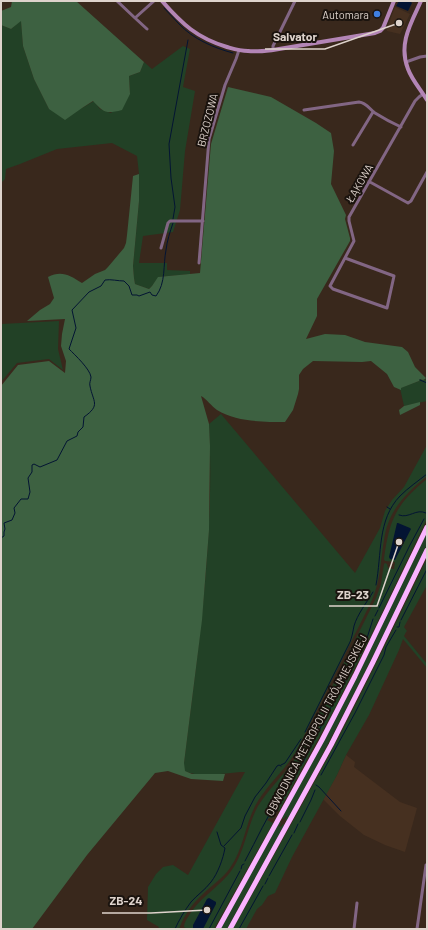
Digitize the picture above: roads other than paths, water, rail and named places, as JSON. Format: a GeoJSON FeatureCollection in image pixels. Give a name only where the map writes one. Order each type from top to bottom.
{"type":"FeatureCollection","features":[{"type":"Feature","properties":{"kind":"highway","name":"OBWODNICA METROPOLII TRÓJMIEJSKIEJ"},"geometry":{"type":"LineString","coordinates":[[218,929],[326,733],[427,527]]}},
{"type":"Feature","properties":{"kind":"highway","name":"OBWODNICA METROPOLII TRÓJMIEJSKIEJ"},"geometry":{"type":"LineString","coordinates":[[230,929],[351,706],[427,550]]}},
{"type":"Feature","properties":{"kind":"street"},"geometry":{"type":"LineString","coordinates":[[117,1],[147,29]]}},
{"type":"Feature","properties":{"kind":"street"},"geometry":{"type":"LineString","coordinates":[[135,18],[154,1]]}},
{"type":"Feature","properties":{"kind":"street"},"geometry":{"type":"LineString","coordinates":[[162,1],[182,23],[200,36],[215,43],[239,50],[255,52],[375,33],[383,28],[394,1]]}},
{"type":"Feature","properties":{"kind":"street"},"geometry":{"type":"LineString","coordinates":[[272,50],[295,1]]}},
{"type":"Feature","properties":{"kind":"street"},"geometry":{"type":"LineString","coordinates":[[421,1],[409,26],[405,39],[404,51],[405,62],[409,72],[427,100]]}},
{"type":"Feature","properties":{"kind":"street","name":"BRZOZOWA"},"geometry":{"type":"LineString","coordinates":[[199,263],[209,139],[225,85],[239,50]]}},
{"type":"Feature","properties":{"kind":"street"},"geometry":{"type":"LineString","coordinates":[[405,62],[427,56]]}},
{"type":"Feature","properties":{"kind":"street","name":"ŁĄKOWA"},"geometry":{"type":"LineString","coordinates":[[345,258],[394,276],[387,308],[333,289],[330,286],[354,241],[349,219],[415,101],[423,94]]}},
{"type":"Feature","properties":{"kind":"street"},"geometry":{"type":"LineString","coordinates":[[304,110],[364,102],[374,112],[401,127]]}},
{"type":"Feature","properties":{"kind":"street"},"geometry":{"type":"LineString","coordinates":[[353,145],[374,112]]}},
{"type":"Feature","properties":{"kind":"street"},"geometry":{"type":"LineString","coordinates":[[370,182],[408,203],[411,201],[427,172]]}},
{"type":"Feature","properties":{"kind":"street"},"geometry":{"type":"LineString","coordinates":[[161,248],[168,223],[170,221],[203,221]]}},
{"type":"Feature","properties":{"kind":"street"},"geometry":{"type":"LineString","coordinates":[[417,929],[426,865]]}},
{"type":"Feature","properties":{"kind":"street"},"geometry":{"type":"LineString","coordinates":[[354,929],[357,903]]}},
{"type":"Feature","properties":{"kind":"water"},"geometry":{"type":"Polygon","coordinates":[[[399,1],[410,1],[412,3],[408,11],[396,6],[399,1]]]}},
{"type":"Feature","properties":{"kind":"water"},"geometry":{"type":"Polygon","coordinates":[[[397,523],[411,529],[395,560],[390,559],[389,557],[397,523]]]}},
{"type":"Feature","properties":{"kind":"water"},"geometry":{"type":"Polygon","coordinates":[[[209,898],[216,902],[216,904],[203,929],[194,929],[193,925],[207,899],[209,898]]]}},
{"type":"Feature","properties":{"kind":"waterway"},"geometry":{"type":"LineString","coordinates":[[164,8],[177,22],[197,38],[211,46],[233,53]]}},
{"type":"Feature","properties":{"kind":"waterway"},"geometry":{"type":"LineString","coordinates":[[173,219],[175,207],[171,178],[169,144],[188,40]]}},
{"type":"Feature","properties":{"kind":"waterway"},"geometry":{"type":"LineString","coordinates":[[1,538],[4,536],[4,523],[12,520],[15,513],[14,508],[21,499],[28,499],[30,492],[28,478],[32,472],[32,465],[34,464],[40,467],[57,460],[67,441],[77,436],[78,432],[83,427],[84,417],[93,409],[94,406],[90,385],[90,374],[82,362],[69,349],[76,328],[72,310],[89,292],[101,286],[105,280],[124,281],[129,286],[132,295],[139,296],[150,292],[152,295],[156,296],[163,280],[166,247],[173,223]]}},
{"type":"Feature","properties":{"kind":"waterway"},"geometry":{"type":"LineString","coordinates":[[420,380],[427,383]]}},
{"type":"Feature","properties":{"kind":"waterway"},"geometry":{"type":"LineString","coordinates":[[376,585],[382,538],[387,516],[400,496],[427,474]]}},
{"type":"Feature","properties":{"kind":"waterway"},"geometry":{"type":"LineString","coordinates":[[399,515],[406,516],[419,512],[426,513]]}},
{"type":"Feature","properties":{"kind":"waterway"},"geometry":{"type":"LineString","coordinates":[[379,608],[424,519]]}},
{"type":"Feature","properties":{"kind":"waterway"},"geometry":{"type":"LineString","coordinates":[[401,620],[427,569]]}},
{"type":"Feature","properties":{"kind":"waterway"},"geometry":{"type":"LineString","coordinates":[[305,732],[350,642],[357,617],[373,592]]}},
{"type":"Feature","properties":{"kind":"waterway"},"geometry":{"type":"LineString","coordinates":[[375,616],[378,610]]}},
{"type":"Feature","properties":{"kind":"waterway"},"geometry":{"type":"LineString","coordinates":[[302,764],[367,638],[373,619]]}},
{"type":"Feature","properties":{"kind":"waterway"},"geometry":{"type":"LineString","coordinates":[[397,627],[399,627],[400,622]]}},
{"type":"Feature","properties":{"kind":"waterway"},"geometry":{"type":"LineString","coordinates":[[321,775],[355,713],[384,655],[386,647],[396,630]]}},
{"type":"Feature","properties":{"kind":"waterway"},"geometry":{"type":"LineString","coordinates":[[281,765],[285,763],[301,739]]}},
{"type":"Feature","properties":{"kind":"waterway"},"geometry":{"type":"LineString","coordinates":[[224,846],[241,828],[245,816],[255,797],[277,766],[281,766]]}},
{"type":"Feature","properties":{"kind":"waterway"},"geometry":{"type":"LineString","coordinates":[[290,771],[297,774]]}},
{"type":"Feature","properties":{"kind":"waterway"},"geometry":{"type":"LineString","coordinates":[[245,861],[276,803],[293,781]]}},
{"type":"Feature","properties":{"kind":"waterway"},"geometry":{"type":"LineString","coordinates":[[316,785],[341,811]]}},
{"type":"Feature","properties":{"kind":"waterway"},"geometry":{"type":"LineString","coordinates":[[300,822],[315,790]]}},
{"type":"Feature","properties":{"kind":"waterway"},"geometry":{"type":"LineString","coordinates":[[294,833],[298,824]]}},
{"type":"Feature","properties":{"kind":"waterway"},"geometry":{"type":"LineString","coordinates":[[175,929],[191,902],[209,885],[214,878],[222,861],[225,848],[221,845],[217,832]]}},
{"type":"Feature","properties":{"kind":"waterway"},"geometry":{"type":"LineString","coordinates":[[269,876],[292,835]]}},
{"type":"Feature","properties":{"kind":"waterway"},"geometry":{"type":"LineString","coordinates":[[241,869],[242,865],[244,864]]}},
{"type":"Feature","properties":{"kind":"waterway"},"geometry":{"type":"LineString","coordinates":[[209,929],[240,871]]}},
{"type":"Feature","properties":{"kind":"waterway"},"geometry":{"type":"LineString","coordinates":[[265,884],[268,878]]}},
{"type":"Feature","properties":{"kind":"waterway"},"geometry":{"type":"LineString","coordinates":[[239,929],[263,886]]}},
{"type":"Feature","properties":{"kind":"place","name":"Automara"},"geometry":{"type":"Point","coordinates":[377,14]}},
{"type":"Feature","properties":{"kind":"place","name":"Salvator"},"geometry":{"type":"Point","coordinates":[399,23]}},
{"type":"Feature","properties":{"kind":"place","name":"ZB-23"},"geometry":{"type":"Point","coordinates":[399,542]}},
{"type":"Feature","properties":{"kind":"place","name":"ZB-24"},"geometry":{"type":"Point","coordinates":[207,910]}}]}
